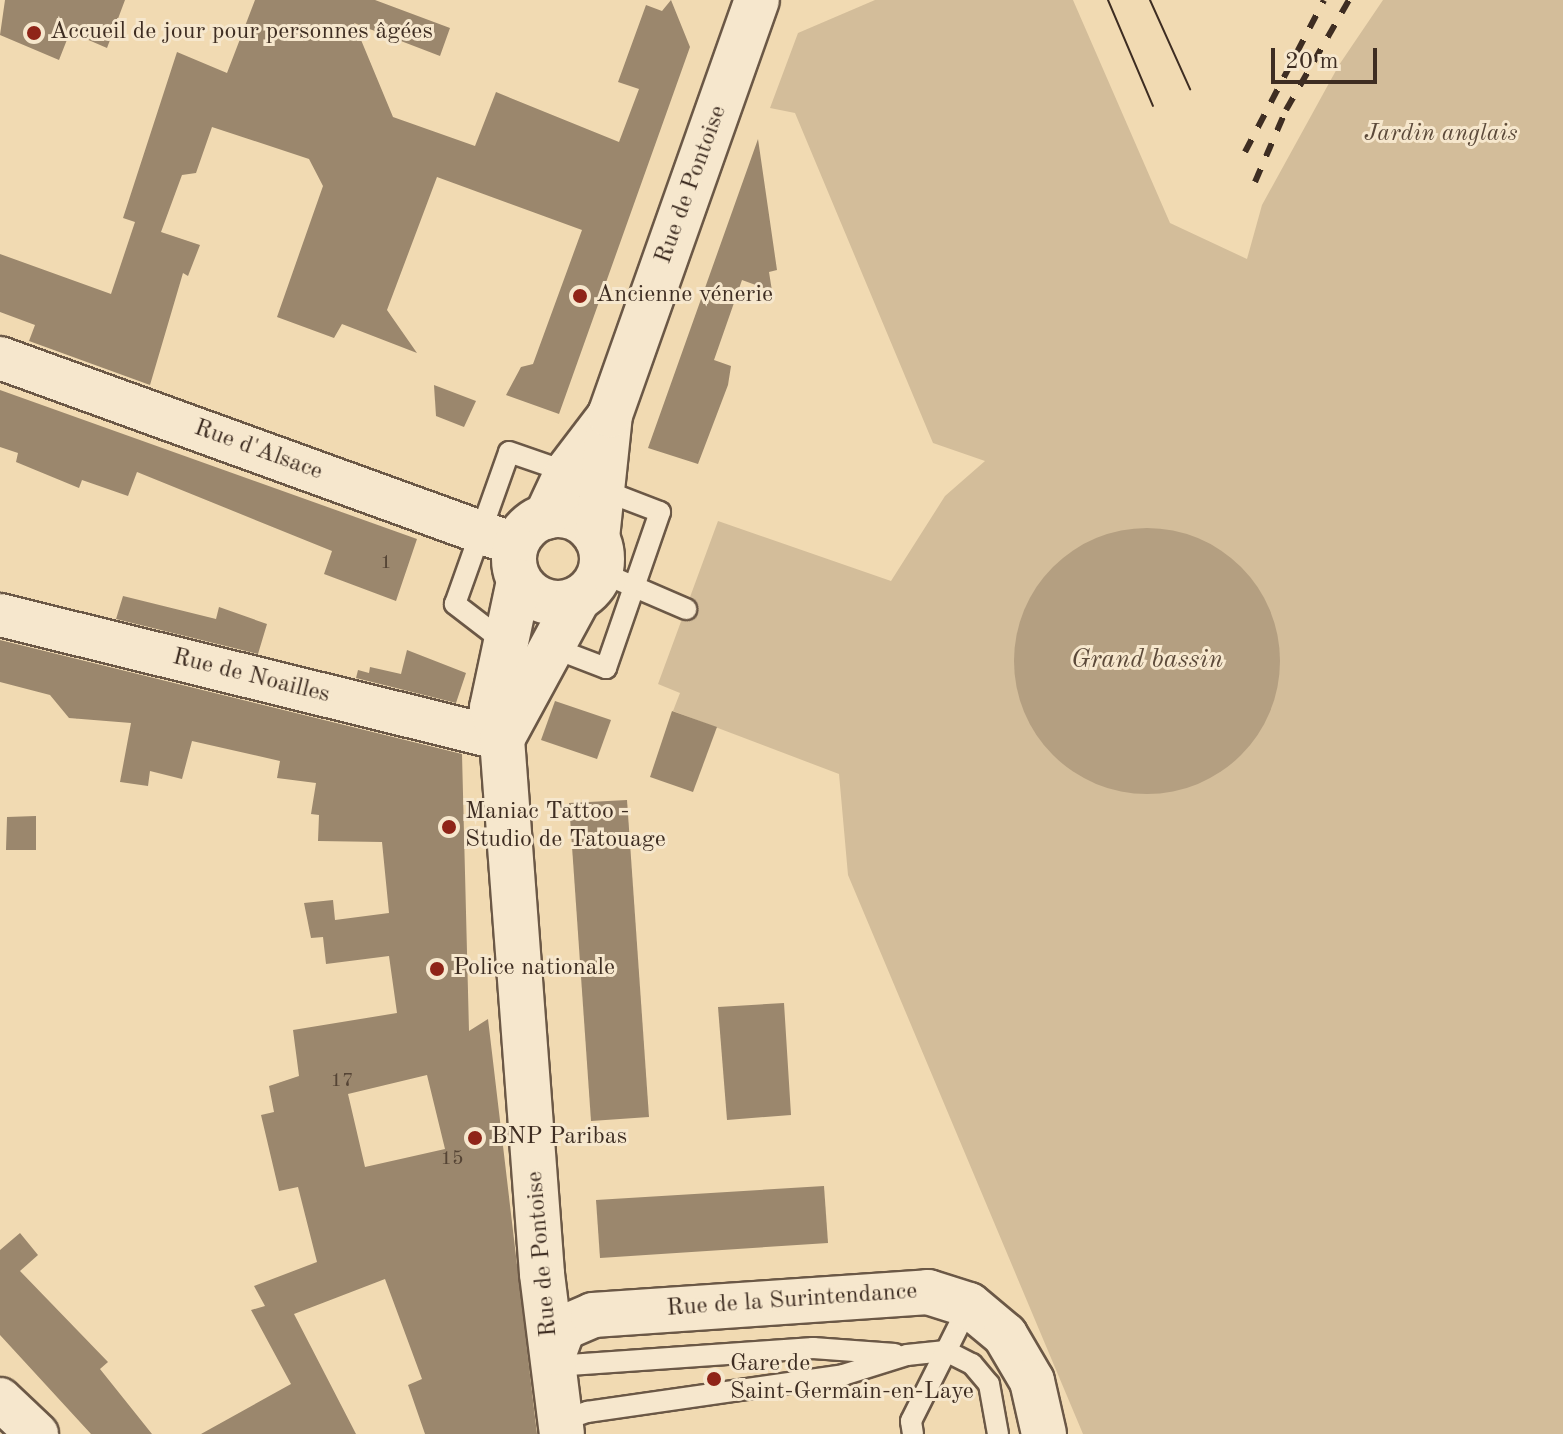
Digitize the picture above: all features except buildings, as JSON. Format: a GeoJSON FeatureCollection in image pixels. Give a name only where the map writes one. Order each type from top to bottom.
{"type":"FeatureCollection","features":[{"type":"Feature","properties":{"kind":"main road","name":"Rue de Pontoise"},"geometry":{"type":"LineString","coordinates":[[562,1428],[547,1330],[544,1258],[502,739],[492,708],[507,644],[515,544],[583,480],[610,415],[757,0]]}},
{"type":"Feature","properties":{"kind":"main road","name":"Rue de Pontoise"},"geometry":{"type":"LineString","coordinates":[[502,739],[551,647],[602,574],[583,480]]}},
{"type":"Feature","properties":{"kind":"main road"},"geometry":{"type":"LineString","coordinates":[[578,520],[602,574],[551,603],[527,592],[515,544],[578,520]]}},
{"type":"Feature","properties":{"kind":"main road"},"geometry":{"type":"LineString","coordinates":[[544,1258],[566,1294],[579,1306],[602,1314]]}},
{"type":"Feature","properties":{"kind":"main road","name":"Rue de la Surintendance"},"geometry":{"type":"LineString","coordinates":[[554,1360],[563,1328],[602,1314],[928,1292],[969,1305],[1005,1335],[1024,1361],[1038,1398],[1044,1434]]}},
{"type":"Feature","properties":{"kind":"street","name":"Rue d'Alsace"},"geometry":{"type":"LineString","coordinates":[[0,358],[515,544]]}},
{"type":"Feature","properties":{"kind":"street","name":"Rue de Noailles"},"geometry":{"type":"LineString","coordinates":[[0,615],[502,739]]}},
{"type":"Feature","properties":{"kind":"street"},"geometry":{"type":"LineString","coordinates":[[0,1399],[37,1434]]}},
{"type":"Feature","properties":{"kind":"lane"},"geometry":{"type":"LineString","coordinates":[[507,644],[455,604],[515,544],[509,452],[660,512],[602,574],[606,668],[551,647]]}},
{"type":"Feature","properties":{"kind":"lane"},"geometry":{"type":"LineString","coordinates":[[602,574],[686,609]]}},
{"type":"Feature","properties":{"kind":"lane"},"geometry":{"type":"LineString","coordinates":[[913,1434],[911,1421],[969,1305]]}},
{"type":"Feature","properties":{"kind":"lane"},"geometry":{"type":"LineString","coordinates":[[554,1360],[813,1348],[907,1355],[946,1351],[972,1364],[989,1384],[998,1434]]}},
{"type":"Feature","properties":{"kind":"lane"},"geometry":{"type":"LineString","coordinates":[[562,1428],[587,1412],[843,1375],[907,1355]]}},
{"type":"Feature","properties":{"kind":"green space","name":"Jardin anglais"},"geometry":{"type":"Polygon","coordinates":[[[875,0],[1073,0],[1170,223],[1247,259],[1262,205],[1339,65],[1383,0],[1563,0],[1563,1434],[1083,1434],[848,875],[839,774],[673,711],[680,693],[658,684],[718,521],[891,581],[945,496],[985,461],[933,443],[795,113],[770,108],[798,33],[875,0]]]}},
{"type":"Feature","properties":{"kind":"water","name":"Grand bassin"},"geometry":{"type":"Polygon","coordinates":[[[1147,528],[1198,538],[1221,550],[1241,567],[1258,587],[1270,610],[1280,661],[1270,712],[1258,735],[1241,755],[1221,772],[1198,784],[1147,794],[1096,784],[1073,772],[1053,755],[1036,735],[1024,712],[1014,661],[1024,610],[1036,587],[1053,567],[1073,550],[1096,538],[1147,528]]]}},
{"type":"Feature","properties":{"kind":"tram line"},"geometry":{"type":"LineString","coordinates":[[1108,0],[1153,106]]}},
{"type":"Feature","properties":{"kind":"tram line"},"geometry":{"type":"LineString","coordinates":[[1150,0],[1190,89]]}},
{"type":"Feature","properties":{"kind":"railway"},"geometry":{"type":"LineString","coordinates":[[1245,152],[1324,0]]}},
{"type":"Feature","properties":{"kind":"railway"},"geometry":{"type":"LineString","coordinates":[[1255,182],[1286,110],[1349,0]]}},
{"type":"Feature","properties":{"kind":"place","name":"Accueil de jour pour personnes âgées"},"geometry":{"type":"Point","coordinates":[34,33]}},
{"type":"Feature","properties":{"kind":"place","name":"Ancienne vénerie"},"geometry":{"type":"Point","coordinates":[580,296]}},
{"type":"Feature","properties":{"kind":"place","name":"Maniac Tattoo - Studio de Tatouage"},"geometry":{"type":"Point","coordinates":[449,827]}},
{"type":"Feature","properties":{"kind":"place","name":"Police nationale"},"geometry":{"type":"Point","coordinates":[437,969]}},
{"type":"Feature","properties":{"kind":"place","name":"BNP Paribas"},"geometry":{"type":"Point","coordinates":[475,1138]}},
{"type":"Feature","properties":{"kind":"place","name":"Gare de Saint-Germain-en-Laye"},"geometry":{"type":"Point","coordinates":[714,1379]}}]}
